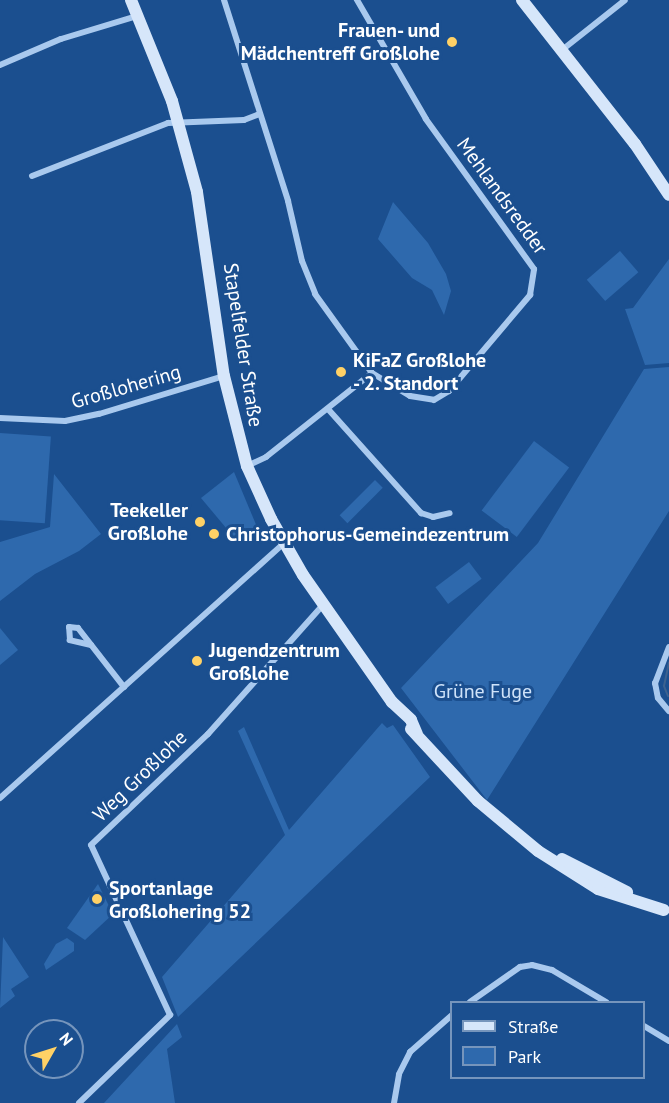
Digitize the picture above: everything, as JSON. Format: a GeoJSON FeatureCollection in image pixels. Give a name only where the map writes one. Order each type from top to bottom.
{"type":"FeatureCollection","features":[{"type":"Feature","properties":{"kind":"street","name":"Stapelfelder Straße"},"geometry":{"type":"LineString","coordinates":[[131,0],[178,121],[207,240],[224,376],[247,466],[284,543],[323,605],[392,702],[411,720],[417,734],[478,801],[538,850],[598,889],[666,911]]}},
{"type":"Feature","properties":{"kind":"street","name":"Mehlandsredder"},"geometry":{"type":"LineString","coordinates":[[224,0],[260,114],[306,274],[315,294],[372,374],[418,400],[442,396],[530,295],[535,275],[530,260],[426,118],[357,0]]}},
{"type":"Feature","properties":{"kind":"street"},"geometry":{"type":"LineString","coordinates":[[522,0],[635,144],[669,195]]}},
{"type":"Feature","properties":{"kind":"street"},"geometry":{"type":"LineString","coordinates":[[562,50],[625,0]]}},
{"type":"Feature","properties":{"kind":"street"},"geometry":{"type":"LineString","coordinates":[[0,65],[61,39],[138,16]]}},
{"type":"Feature","properties":{"kind":"street"},"geometry":{"type":"LineString","coordinates":[[32,176],[178,121],[244,120],[260,114]]}},
{"type":"Feature","properties":{"kind":"street"},"geometry":{"type":"LineString","coordinates":[[247,466],[266,457],[372,374]]}},
{"type":"Feature","properties":{"kind":"street","name":"Großlohering"},"geometry":{"type":"LineString","coordinates":[[0,418],[76,419],[224,376]]}},
{"type":"Feature","properties":{"kind":"street"},"geometry":{"type":"LineString","coordinates":[[328,409],[420,513],[433,518],[450,513]]}},
{"type":"Feature","properties":{"kind":"street"},"geometry":{"type":"LineString","coordinates":[[0,798],[284,543]]}},
{"type":"Feature","properties":{"kind":"street","name":"Weg Großlohe"},"geometry":{"type":"LineString","coordinates":[[79,1103],[170,1015],[91,845],[208,734],[323,605]]}},
{"type":"Feature","properties":{"kind":"street"},"geometry":{"type":"LineString","coordinates":[[91,645],[124,687]]}},
{"type":"Feature","properties":{"kind":"street"},"geometry":{"type":"LineString","coordinates":[[669,647],[655,683],[658,698],[669,711]]}},
{"type":"Feature","properties":{"kind":"street","name":"Stapelfelder Straße"},"geometry":{"type":"LineString","coordinates":[[538,850],[666,911]]}},
{"type":"Feature","properties":{"kind":"street"},"geometry":{"type":"LineString","coordinates":[[471,1001],[520,967],[532,965],[552,970],[604,1001]]}},
{"type":"Feature","properties":{"kind":"street"},"geometry":{"type":"LineString","coordinates":[[394,1103],[399,1074],[410,1052],[450,1017]]}},
{"type":"Feature","properties":{"kind":"street"},"geometry":{"type":"LineString","coordinates":[[645,1027],[669,1041]]}},
{"type":"Feature","properties":{"kind":"green space"},"geometry":{"type":"Polygon","coordinates":[[[393,202],[428,243],[446,274],[451,291],[444,315],[432,290],[412,278],[378,239],[393,202]]]}},
{"type":"Feature","properties":{"kind":"green space"},"geometry":{"type":"Polygon","coordinates":[[[620,251],[638,272],[605,301],[587,280],[620,251]]]}},
{"type":"Feature","properties":{"kind":"green space"},"geometry":{"type":"Polygon","coordinates":[[[669,259],[669,363],[645,365],[625,309],[633,308],[669,259]]]}},
{"type":"Feature","properties":{"kind":"green space","name":"Grüne Fuge"},"geometry":{"type":"Polygon","coordinates":[[[669,367],[669,511],[487,800],[401,688],[538,543],[644,369],[669,367]]]}},
{"type":"Feature","properties":{"kind":"green space"},"geometry":{"type":"Polygon","coordinates":[[[0,433],[51,437],[45,523],[0,520],[0,433]]]}},
{"type":"Feature","properties":{"kind":"green space"},"geometry":{"type":"Polygon","coordinates":[[[534,441],[569,467],[517,537],[482,510],[534,441]]]}},
{"type":"Feature","properties":{"kind":"green space"},"geometry":{"type":"Polygon","coordinates":[[[234,472],[257,527],[237,541],[201,498],[234,472]]]}},
{"type":"Feature","properties":{"kind":"green space"},"geometry":{"type":"Polygon","coordinates":[[[54,474],[101,534],[79,551],[35,574],[0,601],[0,542],[50,527],[54,474]]]}},
{"type":"Feature","properties":{"kind":"green space"},"geometry":{"type":"Polygon","coordinates":[[[375,480],[383,488],[347,523],[340,515],[375,480]]]}},
{"type":"Feature","properties":{"kind":"green space"},"geometry":{"type":"Polygon","coordinates":[[[469,562],[482,579],[448,604],[435,587],[469,562]]]}},
{"type":"Feature","properties":{"kind":"green space"},"geometry":{"type":"Polygon","coordinates":[[[0,628],[18,650],[0,665],[0,628]]]}},
{"type":"Feature","properties":{"kind":"green space","name":"Grüne Fuge"},"geometry":{"type":"Polygon","coordinates":[[[382,723],[387,728],[393,725],[430,777],[178,1017],[162,977],[285,835],[238,731],[244,727],[289,830],[382,723]]]}},
{"type":"Feature","properties":{"kind":"green space","name":"Sportanlage Großlohering 52"},"geometry":{"type":"Polygon","coordinates":[[[98,884],[113,914],[85,940],[67,928],[98,884]]]}},
{"type":"Feature","properties":{"kind":"green space"},"geometry":{"type":"Polygon","coordinates":[[[3,937],[29,977],[11,989],[15,996],[0,1008],[3,937]]]}},
{"type":"Feature","properties":{"kind":"green space","name":"Sportanlage Großlohering 52"},"geometry":{"type":"Polygon","coordinates":[[[67,938],[74,943],[74,951],[46,970],[44,964],[56,944],[67,938]]]}},
{"type":"Feature","properties":{"kind":"green space"},"geometry":{"type":"Polygon","coordinates":[[[177,1024],[182,1037],[167,1049],[175,1103],[104,1103],[177,1024]]]}},
{"type":"Feature","properties":{"kind":"waterway"},"geometry":{"type":"LineString","coordinates":[[668,696],[664,686],[669,663]]}},
{"type":"Feature","properties":{"kind":"place","name":"Frauen- und Mädchentreff Großlohe"},"geometry":{"type":"Point","coordinates":[452,42]}},
{"type":"Feature","properties":{"kind":"place","name":"KiFaZ Großlohe - 2. Standort"},"geometry":{"type":"Point","coordinates":[341,372]}},
{"type":"Feature","properties":{"kind":"place","name":"Teekeller Großlohe"},"geometry":{"type":"Point","coordinates":[200,522]}},
{"type":"Feature","properties":{"kind":"place","name":"Christophorus-Gemeindezentrum"},"geometry":{"type":"Point","coordinates":[214,534]}},
{"type":"Feature","properties":{"kind":"place","name":"Jugendzentrum Großlohe"},"geometry":{"type":"Point","coordinates":[197,661]}},
{"type":"Feature","properties":{"kind":"place","name":"Sportanlage Großlohering 52"},"geometry":{"type":"Point","coordinates":[97,899]}}]}
